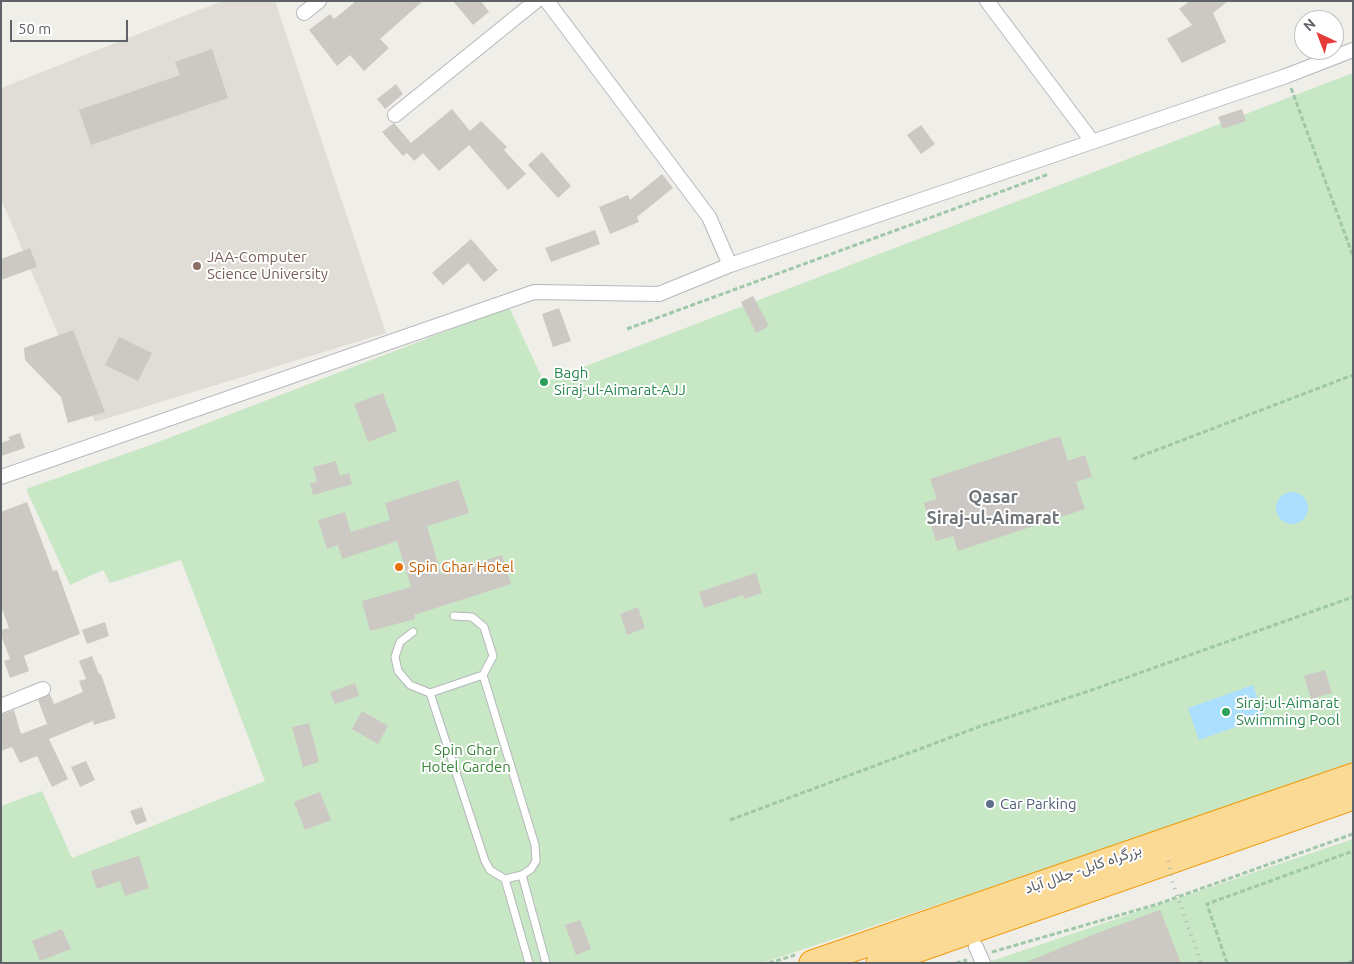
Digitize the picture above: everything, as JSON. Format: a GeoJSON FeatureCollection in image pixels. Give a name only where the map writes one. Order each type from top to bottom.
{"type":"FeatureCollection","features":[{"type":"Feature","properties":{"kind":"highway","name":"بزرگراه کابل- جلال آباد"},"geometry":{"type":"LineString","coordinates":[[812,963],[1353,776]]}},
{"type":"Feature","properties":{"kind":"highway","name":"بزرگراه کابل- جلال آباد"},"geometry":{"type":"LineString","coordinates":[[879,963],[1353,797]]}},
{"type":"Feature","properties":{"kind":"street"},"geometry":{"type":"LineString","coordinates":[[304,13],[319,1]]}},
{"type":"Feature","properties":{"kind":"street"},"geometry":{"type":"LineString","coordinates":[[395,115],[536,1]]}},
{"type":"Feature","properties":{"kind":"street"},"geometry":{"type":"LineString","coordinates":[[547,1],[709,217],[730,265]]}},
{"type":"Feature","properties":{"kind":"street"},"geometry":{"type":"LineString","coordinates":[[987,1],[1092,142]]}},
{"type":"Feature","properties":{"kind":"street"},"geometry":{"type":"LineString","coordinates":[[1,477],[534,292],[659,294],[730,265],[1092,142],[1288,82],[1353,50]]}},
{"type":"Feature","properties":{"kind":"street"},"geometry":{"type":"LineString","coordinates":[[1,706],[43,689]]}},
{"type":"Feature","properties":{"kind":"lane"},"geometry":{"type":"LineString","coordinates":[[413,632],[400,642],[395,657],[398,671],[410,685],[430,693],[483,675],[493,656],[484,627],[472,617],[454,616]]}},
{"type":"Feature","properties":{"kind":"lane"},"geometry":{"type":"LineString","coordinates":[[483,675],[535,845],[536,861],[531,869],[522,875],[505,879]]}},
{"type":"Feature","properties":{"kind":"lane"},"geometry":{"type":"LineString","coordinates":[[430,693],[485,861],[490,870],[505,879],[529,963]]}},
{"type":"Feature","properties":{"kind":"lane"},"geometry":{"type":"LineString","coordinates":[[522,875],[546,963]]}},
{"type":"Feature","properties":{"kind":"path"},"geometry":{"type":"LineString","coordinates":[[1288,82],[1300,85]]}},
{"type":"Feature","properties":{"kind":"path"},"geometry":{"type":"LineString","coordinates":[[1281,91],[1288,82]]}},
{"type":"Feature","properties":{"kind":"path"},"geometry":{"type":"LineString","coordinates":[[1288,82],[1353,256]]}},
{"type":"Feature","properties":{"kind":"path"},"geometry":{"type":"LineString","coordinates":[[627,329],[1056,171]]}},
{"type":"Feature","properties":{"kind":"path"},"geometry":{"type":"LineString","coordinates":[[1133,459],[1353,374]]}},
{"type":"Feature","properties":{"kind":"path"},"geometry":{"type":"LineString","coordinates":[[730,820],[981,726],[1086,692],[1353,597]]}},
{"type":"Feature","properties":{"kind":"path"},"geometry":{"type":"LineString","coordinates":[[956,963],[1158,904],[1353,834]]}},
{"type":"Feature","properties":{"kind":"path"},"geometry":{"type":"LineString","coordinates":[[1227,963],[1207,904],[1353,851]]}},
{"type":"Feature","properties":{"kind":"path"},"geometry":{"type":"LineString","coordinates":[[1348,963],[1353,961]]}},
{"type":"Feature","properties":{"kind":"shaded area","name":"JAA-Computer Science University"},"geometry":{"type":"Polygon","coordinates":[[[222,1],[275,1],[386,333],[95,422],[1,199],[1,88],[222,1]]]}},
{"type":"Feature","properties":{"kind":"green space","name":"Spin Ghar Hotel Garden"},"geometry":{"type":"Polygon","coordinates":[[[1353,73],[1353,767],[762,963],[1,963],[1,806],[42,791],[72,858],[265,781],[181,560],[110,583],[103,570],[70,585],[26,489],[153,444],[509,307],[544,382],[1353,73]]]}},
{"type":"Feature","properties":{"kind":"green space"},"geometry":{"type":"Polygon","coordinates":[[[1353,839],[1353,963],[986,963],[1353,839]]]}},
{"type":"Feature","properties":{"kind":"water"},"geometry":{"type":"Polygon","coordinates":[[[1292,492],[1303,497],[1308,508],[1303,519],[1292,524],[1281,519],[1276,508],[1281,497],[1292,492]]]}},
{"type":"Feature","properties":{"kind":"water","name":"Siraj-ul-Aimarat Swimming Pool"},"geometry":{"type":"Polygon","coordinates":[[[1253,685],[1264,717],[1199,740],[1188,708],[1253,685]]]}},
{"type":"Feature","properties":{"kind":"building"},"geometry":{"type":"Polygon","coordinates":[[[356,1],[423,1],[380,39],[389,48],[364,71],[350,55],[337,66],[309,30],[330,14],[334,19],[356,1]]]}},
{"type":"Feature","properties":{"kind":"building"},"geometry":{"type":"Polygon","coordinates":[[[453,1],[481,1],[489,12],[473,25],[453,1]]]}},
{"type":"Feature","properties":{"kind":"building"},"geometry":{"type":"Polygon","coordinates":[[[1190,1],[1228,1],[1213,13],[1226,42],[1182,63],[1167,39],[1192,25],[1179,9],[1190,1]]]}},
{"type":"Feature","properties":{"kind":"building"},"geometry":{"type":"Polygon","coordinates":[[[212,49],[228,98],[91,145],[79,110],[180,75],[175,62],[212,49]]]}},
{"type":"Feature","properties":{"kind":"building"},"geometry":{"type":"Polygon","coordinates":[[[396,84],[403,94],[385,109],[377,99],[396,84]]]}},
{"type":"Feature","properties":{"kind":"building"},"geometry":{"type":"Polygon","coordinates":[[[452,109],[470,131],[481,121],[507,147],[504,150],[526,174],[508,190],[469,145],[439,171],[423,153],[414,161],[407,153],[403,156],[382,132],[394,123],[411,143],[452,109]]]}},
{"type":"Feature","properties":{"kind":"building"},"geometry":{"type":"Polygon","coordinates":[[[1242,109],[1246,121],[1223,129],[1218,117],[1242,109]]]}},
{"type":"Feature","properties":{"kind":"building"},"geometry":{"type":"Polygon","coordinates":[[[921,125],[935,144],[921,154],[907,135],[921,125]]]}},
{"type":"Feature","properties":{"kind":"building"},"geometry":{"type":"Polygon","coordinates":[[[542,152],[571,186],[558,198],[528,165],[542,152]]]}},
{"type":"Feature","properties":{"kind":"building"},"geometry":{"type":"Polygon","coordinates":[[[662,174],[673,188],[637,217],[639,222],[610,234],[599,207],[628,195],[630,200],[662,174]]]}},
{"type":"Feature","properties":{"kind":"building"},"geometry":{"type":"Polygon","coordinates":[[[595,230],[600,244],[551,262],[545,248],[595,230]]]}},
{"type":"Feature","properties":{"kind":"building"},"geometry":{"type":"Polygon","coordinates":[[[471,239],[498,270],[484,282],[468,263],[443,285],[432,273],[471,239]]]}},
{"type":"Feature","properties":{"kind":"building"},"geometry":{"type":"Polygon","coordinates":[[[30,248],[37,267],[1,280],[1,259],[30,248]]]}},
{"type":"Feature","properties":{"kind":"building"},"geometry":{"type":"Polygon","coordinates":[[[753,296],[769,326],[756,333],[741,302],[753,296]]]}},
{"type":"Feature","properties":{"kind":"building"},"geometry":{"type":"Polygon","coordinates":[[[559,308],[571,341],[553,347],[542,314],[559,308]]]}},
{"type":"Feature","properties":{"kind":"building"},"geometry":{"type":"Polygon","coordinates":[[[73,330],[105,412],[68,423],[61,397],[25,360],[24,348],[73,330]]]}},
{"type":"Feature","properties":{"kind":"building"},"geometry":{"type":"Polygon","coordinates":[[[119,337],[152,353],[138,381],[105,365],[119,337]]]}},
{"type":"Feature","properties":{"kind":"building"},"geometry":{"type":"Polygon","coordinates":[[[383,393],[397,431],[368,442],[354,404],[383,393]]]}},
{"type":"Feature","properties":{"kind":"building"},"geometry":{"type":"Polygon","coordinates":[[[20,433],[25,448],[1,456],[1,443],[10,440],[8,437],[20,433]]]}},
{"type":"Feature","properties":{"kind":"building"},"geometry":{"type":"Polygon","coordinates":[[[1060,436],[1068,461],[1085,455],[1092,477],[1076,482],[1085,509],[958,551],[953,536],[936,541],[924,503],[937,499],[930,479],[1060,436]]]}},
{"type":"Feature","properties":{"kind":"building"},"geometry":{"type":"Polygon","coordinates":[[[336,461],[340,476],[349,473],[352,484],[313,495],[310,483],[317,482],[313,467],[336,461]]]}},
{"type":"Feature","properties":{"kind":"building"},"geometry":{"type":"Polygon","coordinates":[[[458,480],[469,513],[427,526],[441,574],[502,555],[511,584],[414,615],[415,619],[370,631],[362,601],[411,587],[397,541],[342,559],[338,545],[327,549],[318,520],[345,512],[351,532],[390,520],[385,503],[458,480]]]}},
{"type":"Feature","properties":{"kind":"building"},"geometry":{"type":"Polygon","coordinates":[[[27,502],[53,571],[57,570],[80,634],[24,656],[29,671],[10,678],[4,661],[10,659],[1,635],[1,630],[9,628],[1,606],[1,512],[27,502]]]}},
{"type":"Feature","properties":{"kind":"building"},"geometry":{"type":"Polygon","coordinates":[[[756,573],[762,593],[744,599],[743,595],[704,608],[699,592],[756,573]]]}},
{"type":"Feature","properties":{"kind":"building"},"geometry":{"type":"Polygon","coordinates":[[[638,607],[645,628],[627,635],[620,614],[638,607]]]}},
{"type":"Feature","properties":{"kind":"building"},"geometry":{"type":"Polygon","coordinates":[[[105,622],[109,636],[87,644],[82,630],[105,622]]]}},
{"type":"Feature","properties":{"kind":"building"},"geometry":{"type":"Polygon","coordinates":[[[92,656],[99,674],[101,674],[116,718],[94,725],[93,721],[49,739],[68,779],[52,787],[37,756],[20,763],[12,747],[1,751],[1,715],[14,710],[21,734],[47,724],[38,700],[50,694],[54,704],[83,692],[79,681],[86,679],[79,661],[92,656]]]}},
{"type":"Feature","properties":{"kind":"building"},"geometry":{"type":"Polygon","coordinates":[[[1325,670],[1332,693],[1311,699],[1304,676],[1325,670]]]}},
{"type":"Feature","properties":{"kind":"building"},"geometry":{"type":"Polygon","coordinates":[[[355,683],[359,696],[335,704],[330,692],[355,683]]]}},
{"type":"Feature","properties":{"kind":"building"},"geometry":{"type":"Polygon","coordinates":[[[362,711],[388,726],[378,744],[352,729],[362,711]]]}},
{"type":"Feature","properties":{"kind":"building"},"geometry":{"type":"Polygon","coordinates":[[[309,723],[319,762],[303,767],[292,727],[309,723]]]}},
{"type":"Feature","properties":{"kind":"building"},"geometry":{"type":"Polygon","coordinates":[[[86,761],[95,780],[80,787],[71,767],[86,761]]]}},
{"type":"Feature","properties":{"kind":"building"},"geometry":{"type":"Polygon","coordinates":[[[320,792],[331,820],[305,830],[294,802],[320,792]]]}},
{"type":"Feature","properties":{"kind":"building"},"geometry":{"type":"Polygon","coordinates":[[[142,807],[147,821],[136,825],[130,811],[142,807]]]}},
{"type":"Feature","properties":{"kind":"building"},"geometry":{"type":"Polygon","coordinates":[[[139,856],[149,888],[125,896],[120,881],[97,889],[91,871],[139,856]]]}},
{"type":"Feature","properties":{"kind":"building"},"geometry":{"type":"Polygon","coordinates":[[[1160,910],[1181,963],[1024,963],[1100,932],[1160,910]]]}},
{"type":"Feature","properties":{"kind":"building"},"geometry":{"type":"Polygon","coordinates":[[[580,920],[591,949],[576,955],[565,925],[580,920]]]}},
{"type":"Feature","properties":{"kind":"building"},"geometry":{"type":"Polygon","coordinates":[[[62,929],[71,949],[40,961],[32,941],[62,929]]]}},
{"type":"Feature","properties":{"kind":"railway"},"geometry":{"type":"LineString","coordinates":[[1168,861],[1172,881],[1201,963]]}},
{"type":"Feature","properties":{"kind":"place","name":"JAA-Computer Science University"},"geometry":{"type":"Point","coordinates":[197,266]}},
{"type":"Feature","properties":{"kind":"place","name":"Bagh Siraj-ul-Aimarat-AJJ"},"geometry":{"type":"Point","coordinates":[544,382]}},
{"type":"Feature","properties":{"kind":"place","name":"Spin Ghar Hotel"},"geometry":{"type":"Point","coordinates":[399,567]}},
{"type":"Feature","properties":{"kind":"place","name":"Siraj-ul-Aimarat Swimming Pool"},"geometry":{"type":"Point","coordinates":[1226,712]}},
{"type":"Feature","properties":{"kind":"place","name":"Car Parking"},"geometry":{"type":"Point","coordinates":[990,804]}},
{"type":"Feature","properties":{"kind":"district","name":"Qasar Siraj-ul-Aimarat"},"geometry":{"type":"Point","coordinates":[993,507]}}]}
